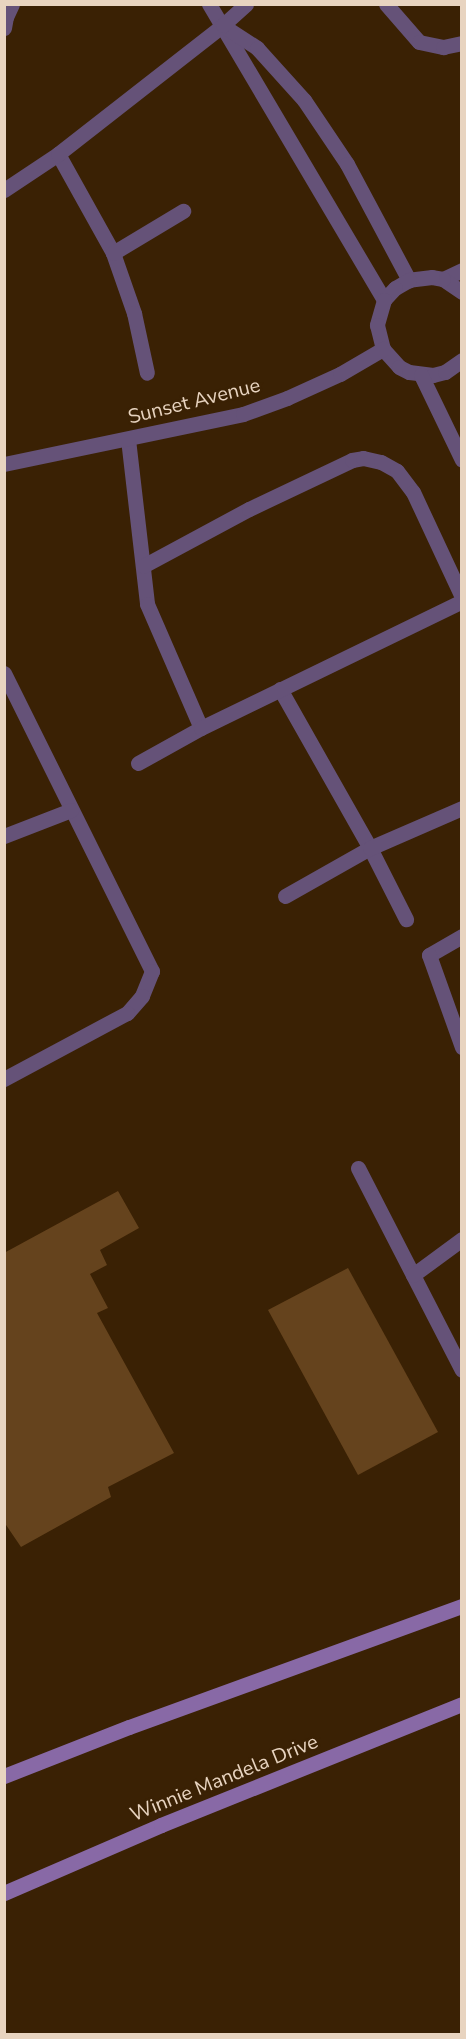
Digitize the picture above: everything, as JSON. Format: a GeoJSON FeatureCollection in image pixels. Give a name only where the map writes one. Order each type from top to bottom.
{"type":"FeatureCollection","features":[{"type":"Feature","properties":{"kind":"main road"},"geometry":{"type":"LineString","coordinates":[[4,1776],[129,1727],[462,1606]]}},
{"type":"Feature","properties":{"kind":"main road","name":"Winnie Mandela Drive"},"geometry":{"type":"LineString","coordinates":[[4,1893],[172,1821],[462,1704]]}},
{"type":"Feature","properties":{"kind":"street"},"geometry":{"type":"LineString","coordinates":[[4,28],[12,4]]}},
{"type":"Feature","properties":{"kind":"street"},"geometry":{"type":"LineString","coordinates":[[209,4],[384,300]]}},
{"type":"Feature","properties":{"kind":"street"},"geometry":{"type":"LineString","coordinates":[[4,190],[58,154],[223,25],[246,4]]}},
{"type":"Feature","properties":{"kind":"street"},"geometry":{"type":"LineString","coordinates":[[386,4],[418,42],[443,47],[462,43]]}},
{"type":"Feature","properties":{"kind":"street"},"geometry":{"type":"LineString","coordinates":[[223,25],[257,48],[304,100],[347,164],[409,280]]}},
{"type":"Feature","properties":{"kind":"street"},"geometry":{"type":"LineString","coordinates":[[58,154],[113,254],[134,314],[147,373]]}},
{"type":"Feature","properties":{"kind":"street"},"geometry":{"type":"LineString","coordinates":[[113,254],[183,211]]}},
{"type":"Feature","properties":{"kind":"street"},"geometry":{"type":"LineString","coordinates":[[443,279],[462,270]]}},
{"type":"Feature","properties":{"kind":"street"},"geometry":{"type":"LineString","coordinates":[[462,292],[443,279],[432,277],[409,280],[394,288],[384,300],[377,325],[383,349],[399,367],[421,375],[445,372],[462,360]]}},
{"type":"Feature","properties":{"kind":"street","name":"Sunset Avenue"},"geometry":{"type":"LineString","coordinates":[[4,464],[243,414],[287,398],[340,374],[383,349]]}},
{"type":"Feature","properties":{"kind":"street"},"geometry":{"type":"LineString","coordinates":[[421,375],[462,460]]}},
{"type":"Feature","properties":{"kind":"street"},"geometry":{"type":"LineString","coordinates":[[128,439],[147,604],[201,728]]}},
{"type":"Feature","properties":{"kind":"street"},"geometry":{"type":"LineString","coordinates":[[138,764],[201,728],[462,599],[412,492],[397,471],[381,462],[363,458],[352,460],[249,509],[143,566]]}},
{"type":"Feature","properties":{"kind":"street"},"geometry":{"type":"LineString","coordinates":[[4,673],[152,971],[142,996],[127,1013],[4,1079]]}},
{"type":"Feature","properties":{"kind":"street"},"geometry":{"type":"LineString","coordinates":[[280,689],[370,848],[406,919]]}},
{"type":"Feature","properties":{"kind":"street"},"geometry":{"type":"LineString","coordinates":[[285,896],[370,848],[462,808]]}},
{"type":"Feature","properties":{"kind":"street"},"geometry":{"type":"LineString","coordinates":[[4,836],[71,810]]}},
{"type":"Feature","properties":{"kind":"street"},"geometry":{"type":"LineString","coordinates":[[462,936],[429,955],[462,1047]]}},
{"type":"Feature","properties":{"kind":"street"},"geometry":{"type":"LineString","coordinates":[[358,1168],[462,1370]]}},
{"type":"Feature","properties":{"kind":"street"},"geometry":{"type":"LineString","coordinates":[[413,1275],[462,1239]]}},
{"type":"Feature","properties":{"kind":"building"},"geometry":{"type":"Polygon","coordinates":[[[118,1191],[139,1228],[100,1250],[107,1265],[90,1274],[108,1308],[97,1313],[174,1453],[108,1487],[111,1497],[21,1547],[4,1522],[4,1253],[118,1191]]]}},
{"type":"Feature","properties":{"kind":"building"},"geometry":{"type":"Polygon","coordinates":[[[348,1268],[438,1432],[358,1475],[268,1310],[348,1268]]]}}]}
